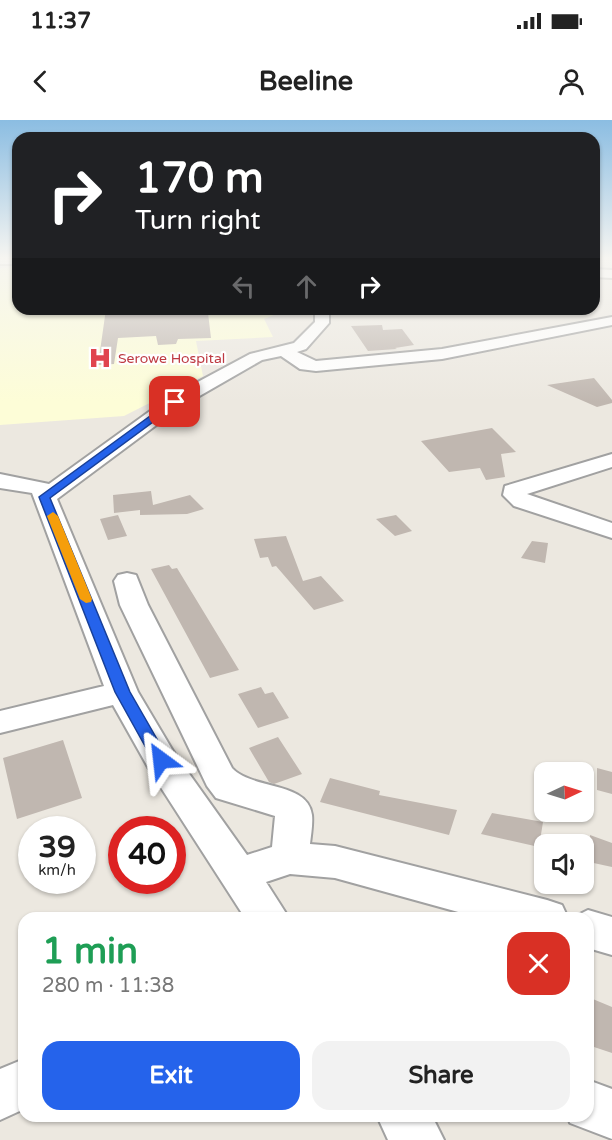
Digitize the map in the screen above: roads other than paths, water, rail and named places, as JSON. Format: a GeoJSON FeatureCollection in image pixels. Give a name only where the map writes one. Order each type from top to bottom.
{"type":"FeatureCollection","features":[{"type":"Feature","properties":{"kind":"street"},"geometry":{"type":"LineString","coordinates":[[45,497],[175,402],[249,361],[305,343],[322,323],[322,315]]}},
{"type":"Feature","properties":{"kind":"street"},"geometry":{"type":"LineString","coordinates":[[285,351],[306,365],[316,366],[442,354],[612,321]]}},
{"type":"Feature","properties":{"kind":"street"},"geometry":{"type":"LineString","coordinates":[[612,460],[513,491],[514,495],[522,501],[612,531]]}},
{"type":"Feature","properties":{"kind":"street"},"geometry":{"type":"LineString","coordinates":[[0,481],[38,487],[45,497],[122,692],[161,760],[264,912]]}},
{"type":"Feature","properties":{"kind":"street"},"geometry":{"type":"LineString","coordinates":[[127,581],[134,605],[219,777],[229,788],[286,804],[294,814],[290,858]]}},
{"type":"Feature","properties":{"kind":"street"},"geometry":{"type":"LineString","coordinates":[[0,722],[122,692]]}},
{"type":"Feature","properties":{"kind":"street"},"geometry":{"type":"LineString","coordinates":[[237,875],[290,858],[335,862],[524,912]]}},
{"type":"Feature","properties":{"kind":"street"},"geometry":{"type":"LineString","coordinates":[[594,931],[612,936]]}},
{"type":"Feature","properties":{"kind":"street"},"geometry":{"type":"LineString","coordinates":[[0,1095],[18,1086]]}},
{"type":"Feature","properties":{"kind":"street"},"geometry":{"type":"LineString","coordinates":[[594,1107],[612,1114]]}},
{"type":"Feature","properties":{"kind":"street"},"geometry":{"type":"LineString","coordinates":[[406,1122],[418,1140]]}},
{"type":"Feature","properties":{"kind":"place","name":"Serowe Hospital"},"geometry":{"type":"Point","coordinates":[100,358]}}]}
